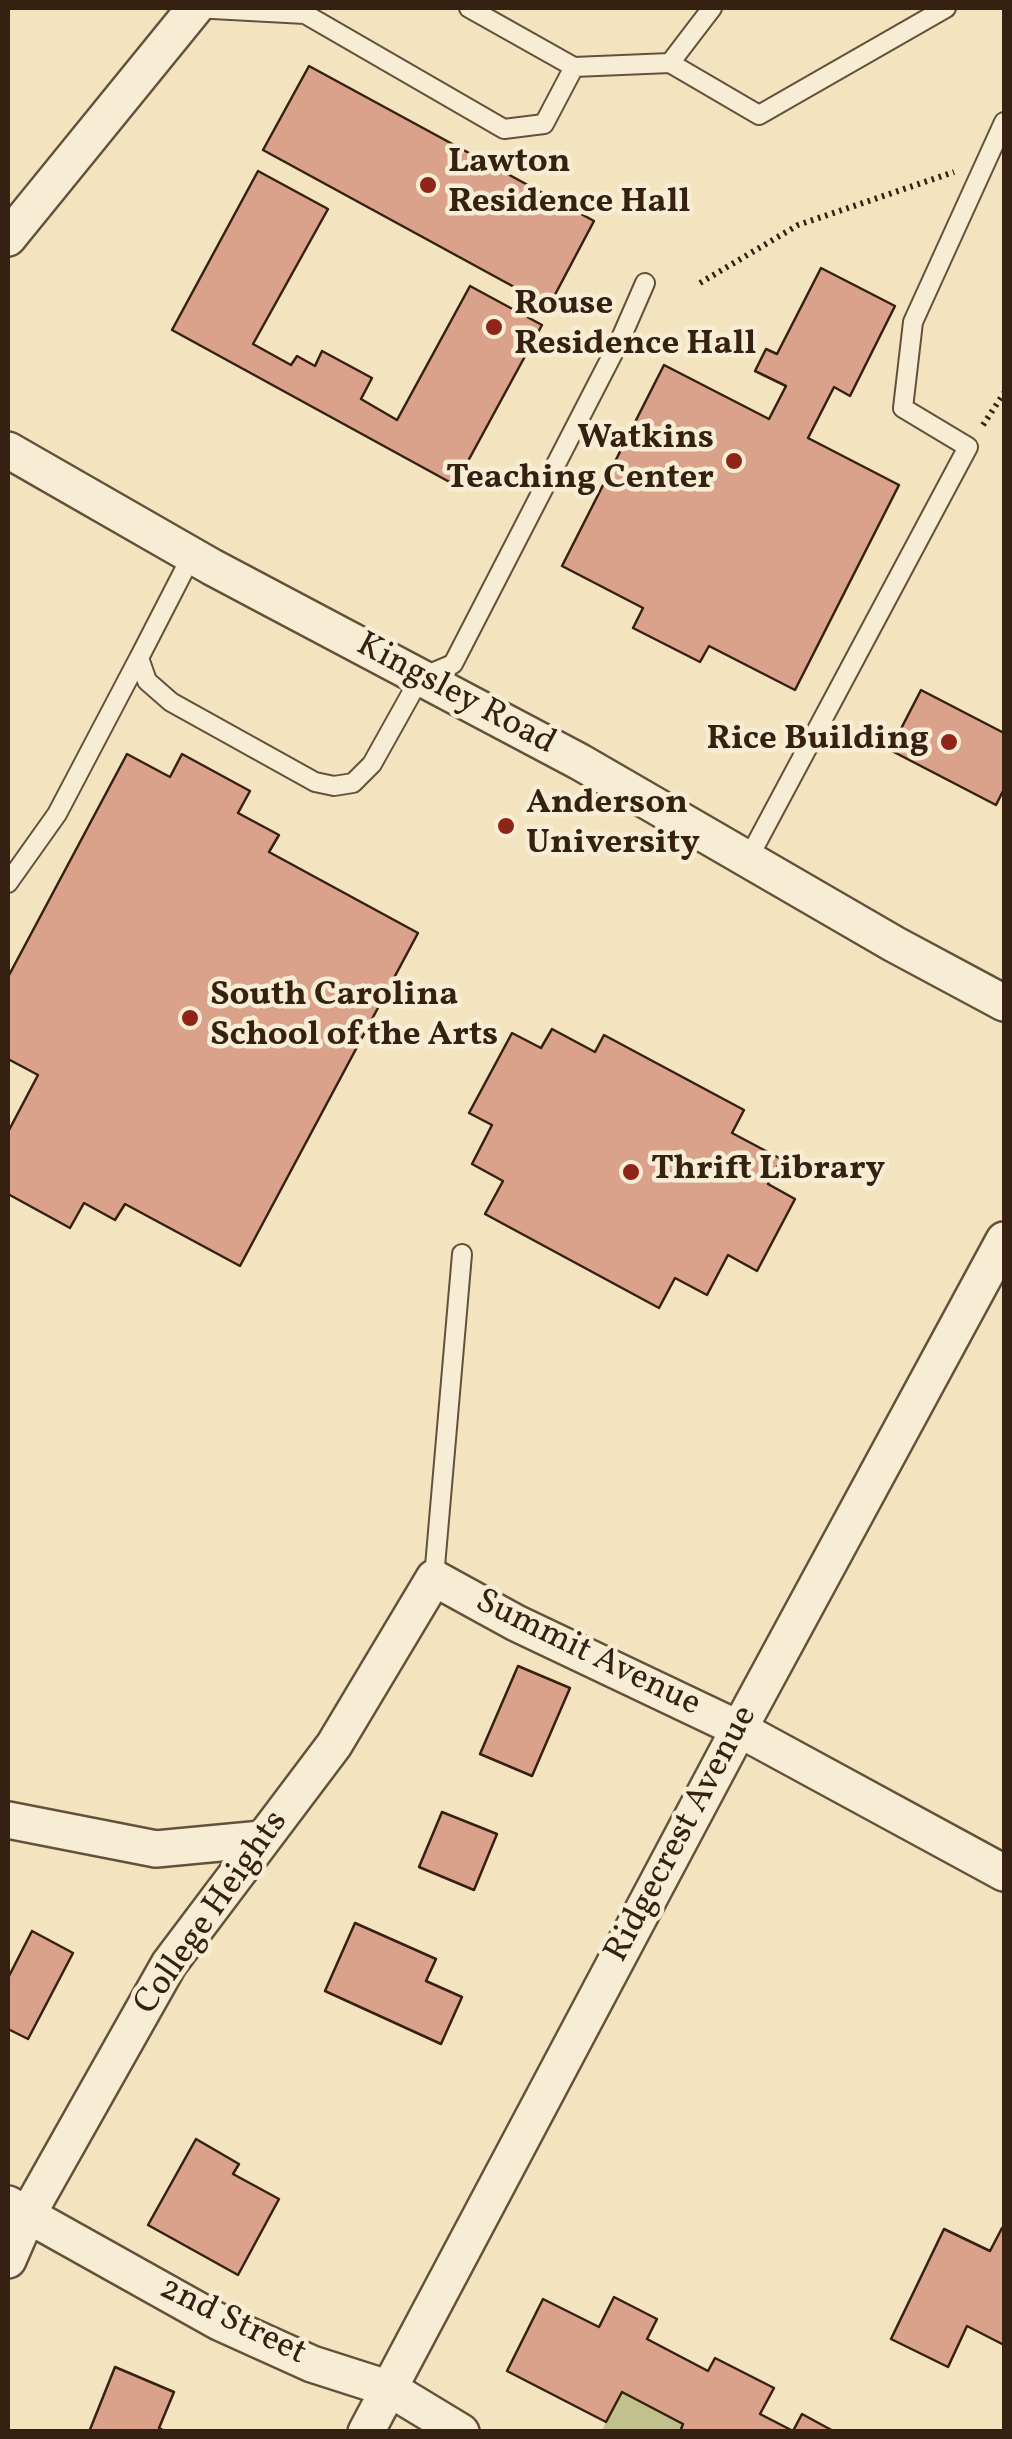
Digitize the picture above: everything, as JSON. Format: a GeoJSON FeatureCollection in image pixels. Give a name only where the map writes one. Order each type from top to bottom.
{"type":"FeatureCollection","features":[{"type":"Feature","properties":{"kind":"street"},"geometry":{"type":"LineString","coordinates":[[8,238],[194,8]]}},
{"type":"Feature","properties":{"kind":"street","name":"Kingsley Road"},"geometry":{"type":"LineString","coordinates":[[8,450],[192,555],[580,762],[1004,1003]]}},
{"type":"Feature","properties":{"kind":"street","name":"Ridgecrest Avenue"},"geometry":{"type":"LineString","coordinates":[[366,2432],[1004,1240]]}},
{"type":"Feature","properties":{"kind":"street","name":"Summit Avenue"},"geometry":{"type":"LineString","coordinates":[[434,1578],[516,1622],[739,1729],[1004,1872]]}},
{"type":"Feature","properties":{"kind":"street","name":"College Heights"},"geometry":{"type":"LineString","coordinates":[[8,2260],[18,2209],[170,1964],[334,1745],[434,1578]]}},
{"type":"Feature","properties":{"kind":"street"},"geometry":{"type":"LineString","coordinates":[[8,1820],[156,1848],[262,1839]]}},
{"type":"Feature","properties":{"kind":"street","name":"2nd Street"},"geometry":{"type":"LineString","coordinates":[[18,2209],[219,2322],[312,2364],[390,2390],[461,2432]]}},
{"type":"Feature","properties":{"kind":"lane"},"geometry":{"type":"LineString","coordinates":[[194,8],[306,11],[504,128],[544,124],[574,68]]}},
{"type":"Feature","properties":{"kind":"lane"},"geometry":{"type":"LineString","coordinates":[[469,8],[574,68],[670,62],[759,115],[946,8]]}},
{"type":"Feature","properties":{"kind":"lane"},"geometry":{"type":"LineString","coordinates":[[670,62],[712,8]]}},
{"type":"Feature","properties":{"kind":"lane"},"geometry":{"type":"LineString","coordinates":[[748,860],[968,447],[903,408],[912,322],[1004,122]]}},
{"type":"Feature","properties":{"kind":"lane"},"geometry":{"type":"LineString","coordinates":[[139,658],[147,681],[171,702],[316,782],[334,786],[353,783],[372,764],[420,678],[453,664],[595,389],[645,283]]}},
{"type":"Feature","properties":{"kind":"lane"},"geometry":{"type":"LineString","coordinates":[[8,882],[57,814],[192,555]]}},
{"type":"Feature","properties":{"kind":"lane"},"geometry":{"type":"LineString","coordinates":[[434,1578],[462,1254]]}},
{"type":"Feature","properties":{"kind":"path"},"geometry":{"type":"LineString","coordinates":[[700,283],[798,225],[985,163]]}},
{"type":"Feature","properties":{"kind":"path"},"geometry":{"type":"LineString","coordinates":[[968,447],[1004,393]]}},
{"type":"Feature","properties":{"kind":"shaded area"},"geometry":{"type":"Polygon","coordinates":[[[622,2392],[683,2424],[680,2431],[601,2432],[622,2392]]]}},
{"type":"Feature","properties":{"kind":"building","name":"Lawton Residence Hall"},"geometry":{"type":"Polygon","coordinates":[[[309,66],[594,221],[549,306],[263,150],[309,66]]]}},
{"type":"Feature","properties":{"kind":"building","name":"Rouse Residence Hall"},"geometry":{"type":"Polygon","coordinates":[[[258,171],[328,209],[253,344],[291,365],[297,356],[315,366],[322,351],[372,378],[361,399],[397,420],[470,286],[542,325],[455,485],[172,330],[258,171]]]}},
{"type":"Feature","properties":{"kind":"building","name":"Watkins Teaching Center"},"geometry":{"type":"Polygon","coordinates":[[[821,268],[895,306],[850,396],[834,387],[808,438],[899,485],[795,690],[709,646],[700,662],[633,628],[643,608],[562,566],[664,365],[769,419],[786,386],[755,371],[766,349],[777,354],[821,268]]]}},
{"type":"Feature","properties":{"kind":"building","name":"Rice Building"},"geometry":{"type":"Polygon","coordinates":[[[921,690],[1004,733],[1004,789],[996,805],[890,750],[921,690]]]}},
{"type":"Feature","properties":{"kind":"building","name":"South Carolina School of the Arts"},"geometry":{"type":"Polygon","coordinates":[[[127,754],[170,777],[182,754],[250,791],[238,813],[279,835],[269,852],[418,933],[240,1266],[125,1204],[115,1220],[84,1203],[70,1228],[8,1194],[8,1132],[38,1075],[8,1059],[8,977],[127,754]]]}},
{"type":"Feature","properties":{"kind":"building","name":"Thrift Library"},"geometry":{"type":"Polygon","coordinates":[[[552,1029],[595,1052],[604,1035],[744,1110],[732,1133],[781,1159],[768,1184],[795,1199],[757,1271],[728,1255],[707,1295],[675,1278],[659,1308],[485,1214],[503,1181],[472,1164],[492,1125],[469,1113],[512,1033],[541,1048],[552,1029]]]}},
{"type":"Feature","properties":{"kind":"building"},"geometry":{"type":"Polygon","coordinates":[[[518,1666],[570,1688],[532,1776],[480,1754],[518,1666]]]}},
{"type":"Feature","properties":{"kind":"building"},"geometry":{"type":"Polygon","coordinates":[[[442,1812],[497,1834],[474,1890],[419,1867],[442,1812]]]}},
{"type":"Feature","properties":{"kind":"building"},"geometry":{"type":"Polygon","coordinates":[[[355,1923],[436,1959],[426,1981],[462,1997],[441,2044],[325,1991],[355,1923]]]}},
{"type":"Feature","properties":{"kind":"building"},"geometry":{"type":"Polygon","coordinates":[[[32,1931],[73,1953],[28,2039],[8,2029],[8,1978],[32,1931]]]}},
{"type":"Feature","properties":{"kind":"building"},"geometry":{"type":"Polygon","coordinates":[[[196,2139],[239,2164],[233,2174],[279,2199],[238,2275],[148,2225],[196,2139]]]}},
{"type":"Feature","properties":{"kind":"building"},"geometry":{"type":"Polygon","coordinates":[[[1002,2228],[1004,2345],[967,2326],[948,2367],[891,2339],[944,2229],[990,2251],[1002,2228]]]}},
{"type":"Feature","properties":{"kind":"building"},"geometry":{"type":"Polygon","coordinates":[[[614,2297],[657,2319],[647,2339],[708,2371],[715,2358],[774,2388],[760,2414],[793,2431],[802,2414],[835,2432],[680,2432],[683,2424],[622,2392],[606,2422],[507,2371],[543,2299],[599,2327],[614,2297]]]}},
{"type":"Feature","properties":{"kind":"building"},"geometry":{"type":"Polygon","coordinates":[[[115,2367],[174,2392],[159,2428],[167,2432],[89,2432],[115,2367]]]}},
{"type":"Feature","properties":{"kind":"place","name":"Lawton Residence Hall"},"geometry":{"type":"Point","coordinates":[428,185]}},
{"type":"Feature","properties":{"kind":"place","name":"Rouse Residence Hall"},"geometry":{"type":"Point","coordinates":[494,327]}},
{"type":"Feature","properties":{"kind":"place","name":"Watkins Teaching Center"},"geometry":{"type":"Point","coordinates":[734,461]}},
{"type":"Feature","properties":{"kind":"place","name":"Rice Building"},"geometry":{"type":"Point","coordinates":[949,742]}},
{"type":"Feature","properties":{"kind":"place","name":"Anderson University"},"geometry":{"type":"Point","coordinates":[506,826]}},
{"type":"Feature","properties":{"kind":"place","name":"South Carolina School of the Arts"},"geometry":{"type":"Point","coordinates":[190,1018]}},
{"type":"Feature","properties":{"kind":"place","name":"Thrift Library"},"geometry":{"type":"Point","coordinates":[631,1172]}}]}
